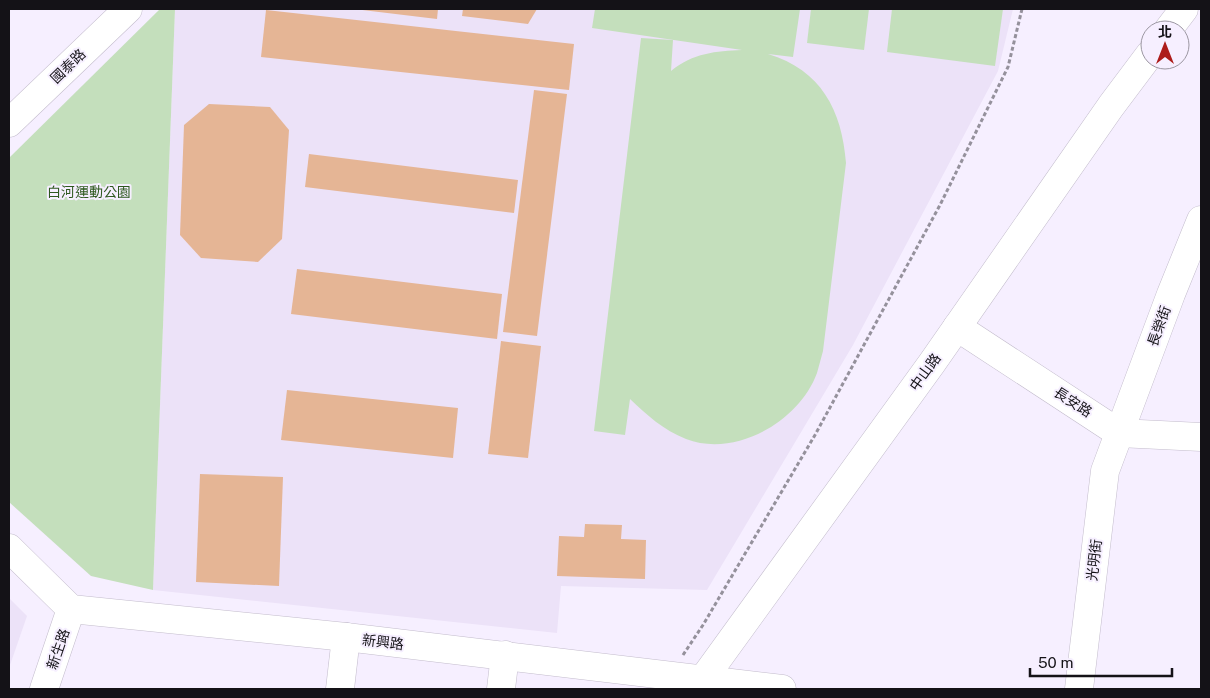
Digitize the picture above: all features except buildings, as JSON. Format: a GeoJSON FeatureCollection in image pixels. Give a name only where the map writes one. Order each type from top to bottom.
{"type":"FeatureCollection","features":[{"type":"Feature","properties":{"kind":"street","name":"國泰路"},"geometry":{"type":"LineString","coordinates":[[9,123],[128,9]]}},
{"type":"Feature","properties":{"kind":"street"},"geometry":{"type":"LineString","coordinates":[[1176,20],[1184,9]]}},
{"type":"Feature","properties":{"kind":"street","name":"中山路"},"geometry":{"type":"LineString","coordinates":[[701,686],[1140,67]]}},
{"type":"Feature","properties":{"kind":"street","name":"長榮街"},"geometry":{"type":"LineString","coordinates":[[1119,433],[1199,228]]}},
{"type":"Feature","properties":{"kind":"street","name":"長安路"},"geometry":{"type":"LineString","coordinates":[[957,326],[1119,433]]}},
{"type":"Feature","properties":{"kind":"street"},"geometry":{"type":"LineString","coordinates":[[1119,433],[1201,437]]}},
{"type":"Feature","properties":{"kind":"street","name":"光明街"},"geometry":{"type":"LineString","coordinates":[[1079,689],[1105,471],[1119,433]]}},
{"type":"Feature","properties":{"kind":"street"},"geometry":{"type":"LineString","coordinates":[[9,548],[71,609]]}},
{"type":"Feature","properties":{"kind":"street","name":"新興路"},"geometry":{"type":"LineString","coordinates":[[71,609],[346,637],[670,674],[701,686],[782,689]]}},
{"type":"Feature","properties":{"kind":"street","name":"新生路"},"geometry":{"type":"LineString","coordinates":[[44,689],[71,609]]}},
{"type":"Feature","properties":{"kind":"street"},"geometry":{"type":"LineString","coordinates":[[340,689],[346,637]]}},
{"type":"Feature","properties":{"kind":"street"},"geometry":{"type":"LineString","coordinates":[[501,689],[505,656]]}},
{"type":"Feature","properties":{"kind":"path"},"geometry":{"type":"LineString","coordinates":[[670,674],[703,625],[791,476],[889,302],[940,205],[1008,67],[1022,9]]}},
{"type":"Feature","properties":{"kind":"shaded area"},"geometry":{"type":"Polygon","coordinates":[[[175,9],[1013,9],[998,71],[853,345],[707,590],[561,586],[557,633],[153,590],[175,9]]]}},
{"type":"Feature","properties":{"kind":"shaded area"},"geometry":{"type":"Polygon","coordinates":[[[9,598],[27,616],[9,668],[9,598]]]}},
{"type":"Feature","properties":{"kind":"green space","name":"白河運動公園"},"geometry":{"type":"Polygon","coordinates":[[[160,9],[175,9],[153,590],[91,576],[9,502],[9,158],[160,9]]]}},
{"type":"Feature","properties":{"kind":"green space"},"geometry":{"type":"Polygon","coordinates":[[[595,9],[800,9],[793,57],[768,54],[802,70],[825,95],[834,109],[840,126],[846,163],[823,351],[817,373],[808,391],[796,407],[781,420],[763,431],[744,439],[725,444],[705,444],[686,439],[663,427],[630,399],[625,435],[594,431],[641,38],[673,40],[671,71],[688,60],[705,54],[742,50],[592,28],[595,9]]]}},
{"type":"Feature","properties":{"kind":"green space"},"geometry":{"type":"Polygon","coordinates":[[[811,9],[869,9],[864,50],[807,43],[811,9]]]}},
{"type":"Feature","properties":{"kind":"green space"},"geometry":{"type":"Polygon","coordinates":[[[892,9],[1003,9],[995,66],[887,52],[892,9]]]}}]}
